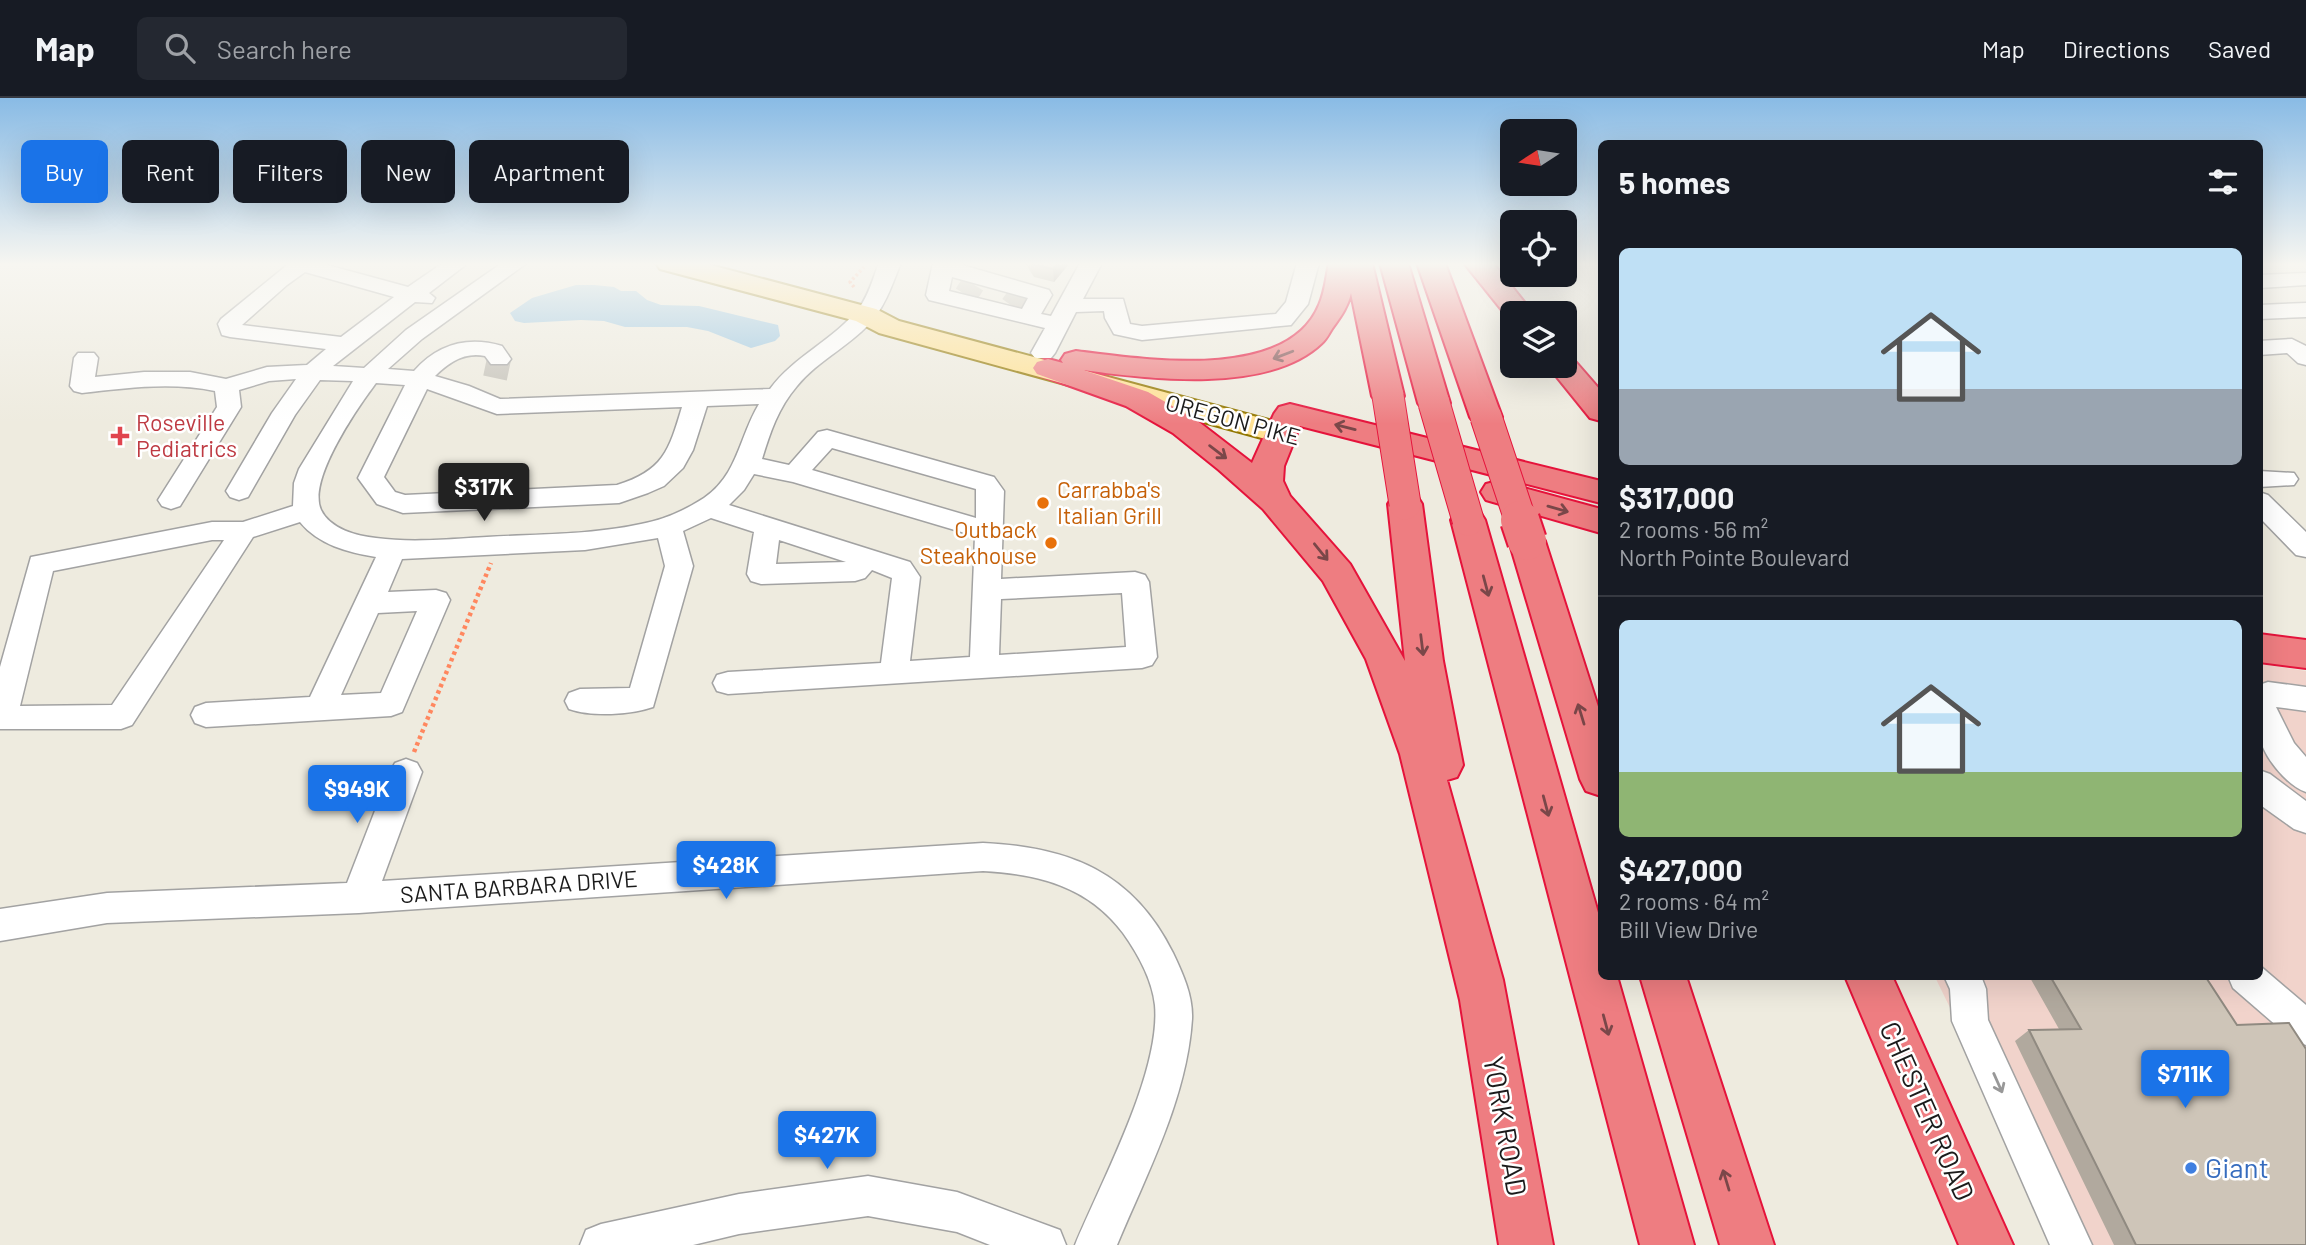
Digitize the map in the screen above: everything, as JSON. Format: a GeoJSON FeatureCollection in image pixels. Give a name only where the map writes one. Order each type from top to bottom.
{"type":"FeatureCollection","features":[{"type":"Feature","properties":{"kind":"highway"},"geometry":{"type":"LineString","coordinates":[[1050,360],[1193,372],[1254,364],[1297,350],[1315,336],[1328,317]]}},
{"type":"Feature","properties":{"kind":"highway"},"geometry":{"type":"LineString","coordinates":[[1370,317],[1388,396],[1405,504],[1424,661],[1485,1006]]}},
{"type":"Feature","properties":{"kind":"highway"},"geometry":{"type":"LineString","coordinates":[[1409,317],[1468,520],[1667,1245]]}},
{"type":"Feature","properties":{"kind":"highway"},"geometry":{"type":"LineString","coordinates":[[1450,317],[1527,541],[1598,769]]}},
{"type":"Feature","properties":{"kind":"highway"},"geometry":{"type":"LineString","coordinates":[[1050,360],[1137,399],[1184,426],[1231,461],[1275,502],[1337,573],[1385,659],[1420,754],[1485,1006]]}},
{"type":"Feature","properties":{"kind":"highway"},"geometry":{"type":"LineString","coordinates":[[1573,378],[1598,407]]}},
{"type":"Feature","properties":{"kind":"highway"},"geometry":{"type":"LineString","coordinates":[[1275,502],[1266,481],[1267,466],[1285,424]]}},
{"type":"Feature","properties":{"kind":"highway","name":"OREGON PIKE"},"geometry":{"type":"LineString","coordinates":[[1285,424],[1598,491]]}},
{"type":"Feature","properties":{"kind":"highway","name":"OREGON PIKE"},"geometry":{"type":"LineString","coordinates":[[1285,424],[1386,460],[1598,520]]}},
{"type":"Feature","properties":{"kind":"highway"},"geometry":{"type":"LineString","coordinates":[[2263,649],[2306,654]]}},
{"type":"Feature","properties":{"kind":"highway"},"geometry":{"type":"LineString","coordinates":[[1664,980],[1747,1245]]}},
{"type":"Feature","properties":{"kind":"highway","name":"CHESTER ROAD"},"geometry":{"type":"LineString","coordinates":[[1870,980],[1986,1245]]}},
{"type":"Feature","properties":{"kind":"highway","name":"YORK ROAD"},"geometry":{"type":"LineString","coordinates":[[1485,1006],[1526,1245]]}},
{"type":"Feature","properties":{"kind":"main road","name":"OREGON PIKE"},"geometry":{"type":"LineString","coordinates":[[870,317],[889,327],[1050,360],[1285,424]]}},
{"type":"Feature","properties":{"kind":"street"},"geometry":{"type":"LineString","coordinates":[[237,317],[229,324],[230,330],[345,344]]}},
{"type":"Feature","properties":{"kind":"street"},"geometry":{"type":"LineString","coordinates":[[239,491],[284,413],[313,373],[345,344],[383,317]]}},
{"type":"Feature","properties":{"kind":"street"},"geometry":{"type":"LineString","coordinates":[[441,317],[384,360],[369,376],[316,461],[306,483],[305,501],[308,510],[321,528],[341,541],[367,549],[393,550],[498,546],[611,539],[633,536],[668,525],[711,505],[732,488],[748,465],[758,432],[776,396],[789,379],[863,317]]}},
{"type":"Feature","properties":{"kind":"street"},"geometry":{"type":"LineString","coordinates":[[1050,360],[1064,317]]}},
{"type":"Feature","properties":{"kind":"street"},"geometry":{"type":"LineString","coordinates":[[1116,317],[1122,330],[1142,332],[1283,320],[1286,317]]}},
{"type":"Feature","properties":{"kind":"street"},"geometry":{"type":"LineString","coordinates":[[2263,321],[2299,352]]}},
{"type":"Feature","properties":{"kind":"street"},"geometry":{"type":"LineString","coordinates":[[477,399],[497,368],[494,352],[485,348],[457,350],[436,361],[420,379],[372,478],[386,498],[403,504],[619,494],[635,490],[667,473],[680,455],[696,401]]}},
{"type":"Feature","properties":{"kind":"street"},"geometry":{"type":"LineString","coordinates":[[2263,348],[2299,352]]}},
{"type":"Feature","properties":{"kind":"street"},"geometry":{"type":"LineString","coordinates":[[86,358],[82,386],[144,379],[179,379],[227,386],[267,374],[313,373],[420,379],[497,407],[776,396]]}},
{"type":"Feature","properties":{"kind":"street"},"geometry":{"type":"LineString","coordinates":[[171,500],[229,407],[227,386]]}},
{"type":"Feature","properties":{"kind":"street"},"geometry":{"type":"LineString","coordinates":[[794,474],[827,438],[985,483],[991,491],[984,667]]}},
{"type":"Feature","properties":{"kind":"street"},"geometry":{"type":"LineString","coordinates":[[748,465],[794,474],[989,531]]}},
{"type":"Feature","properties":{"kind":"street"},"geometry":{"type":"LineString","coordinates":[[711,505],[721,512],[900,569],[906,577],[894,674]]}},
{"type":"Feature","properties":{"kind":"street"},"geometry":{"type":"LineString","coordinates":[[2263,505],[2306,548]]}},
{"type":"Feature","properties":{"kind":"street"},"geometry":{"type":"LineString","coordinates":[[244,531],[121,717],[2,718],[41,564],[212,531],[244,531],[308,510]]}},
{"type":"Feature","properties":{"kind":"street"},"geometry":{"type":"LineString","coordinates":[[580,701],[642,699],[679,566],[668,525]]}},
{"type":"Feature","properties":{"kind":"street"},"geometry":{"type":"LineString","coordinates":[[768,526],[761,575],[855,571],[867,557]]}},
{"type":"Feature","properties":{"kind":"street"},"geometry":{"type":"LineString","coordinates":[[320,708],[393,550]]}},
{"type":"Feature","properties":{"kind":"street"},"geometry":{"type":"LineString","coordinates":[[728,683],[1142,657],[1135,582],[987,590]]}},
{"type":"Feature","properties":{"kind":"street"},"geometry":{"type":"LineString","coordinates":[[206,715],[391,704],[436,600],[369,603]]}},
{"type":"Feature","properties":{"kind":"street"},"geometry":{"type":"LineString","coordinates":[[2263,698],[2269,694],[2306,699]]}},
{"type":"Feature","properties":{"kind":"street"},"geometry":{"type":"LineString","coordinates":[[2263,707],[2306,779]]}},
{"type":"Feature","properties":{"kind":"street"},"geometry":{"type":"LineString","coordinates":[[359,898],[406,772]]}},
{"type":"Feature","properties":{"kind":"street"},"geometry":{"type":"LineString","coordinates":[[2263,786],[2306,819]]}},
{"type":"Feature","properties":{"kind":"street","name":"SANTA BARBARA DRIVE"},"geometry":{"type":"LineString","coordinates":[[0,925],[107,908],[359,898],[983,857],[1029,860],[1067,870],[1097,884],[1134,919],[1151,944],[1172,995],[1174,1021],[1160,1083],[1096,1245]]}},
{"type":"Feature","properties":{"kind":"street"},"geometry":{"type":"LineString","coordinates":[[1964,980],[1968,989],[1970,1021],[2071,1245]]}},
{"type":"Feature","properties":{"kind":"street"},"geometry":{"type":"LineString","coordinates":[[2251,980],[2306,1028]]}},
{"type":"Feature","properties":{"kind":"street"},"geometry":{"type":"LineString","coordinates":[[601,1245],[739,1214],[868,1196],[957,1212],[1045,1245]]}},
{"type":"Feature","properties":{"kind":"path"},"geometry":{"type":"LineString","coordinates":[[406,772],[498,546]]}},
{"type":"Feature","properties":{"kind":"shaded area"},"geometry":{"type":"Polygon","coordinates":[[[2263,665],[2306,671],[2306,1245],[2066,1245],[1936,980],[2263,980],[2263,665]]]}},
{"type":"Feature","properties":{"kind":"water"},"geometry":{"type":"Polygon","coordinates":[[[512,317],[743,317],[778,325],[780,336],[775,341],[751,348],[708,331],[687,327],[625,327],[604,321],[581,320],[524,323],[515,321],[512,317]]]}},
{"type":"Feature","properties":{"kind":"building","name":"Giant"},"geometry":{"type":"Polygon","coordinates":[[[2052,980],[2208,980],[2237,1025],[2289,1023],[2306,1049],[2306,1245],[2136,1245],[2029,1030],[2081,1029],[2052,980]]]}},
{"type":"Feature","properties":{"kind":"tunnel"},"geometry":{"type":"LineString","coordinates":[[495,378],[499,359]]}},
{"type":"Feature","properties":{"kind":"place","name":"Roseville Pediatrics"},"geometry":{"type":"Point","coordinates":[120,436]}},
{"type":"Feature","properties":{"kind":"place","name":"Carrabba's Italian Grill"},"geometry":{"type":"Point","coordinates":[1043,503]}},
{"type":"Feature","properties":{"kind":"place","name":"Outback Steakhouse"},"geometry":{"type":"Point","coordinates":[1051,543]}},
{"type":"Feature","properties":{"kind":"place","name":"Giant"},"geometry":{"type":"Point","coordinates":[2191,1168]}}]}
